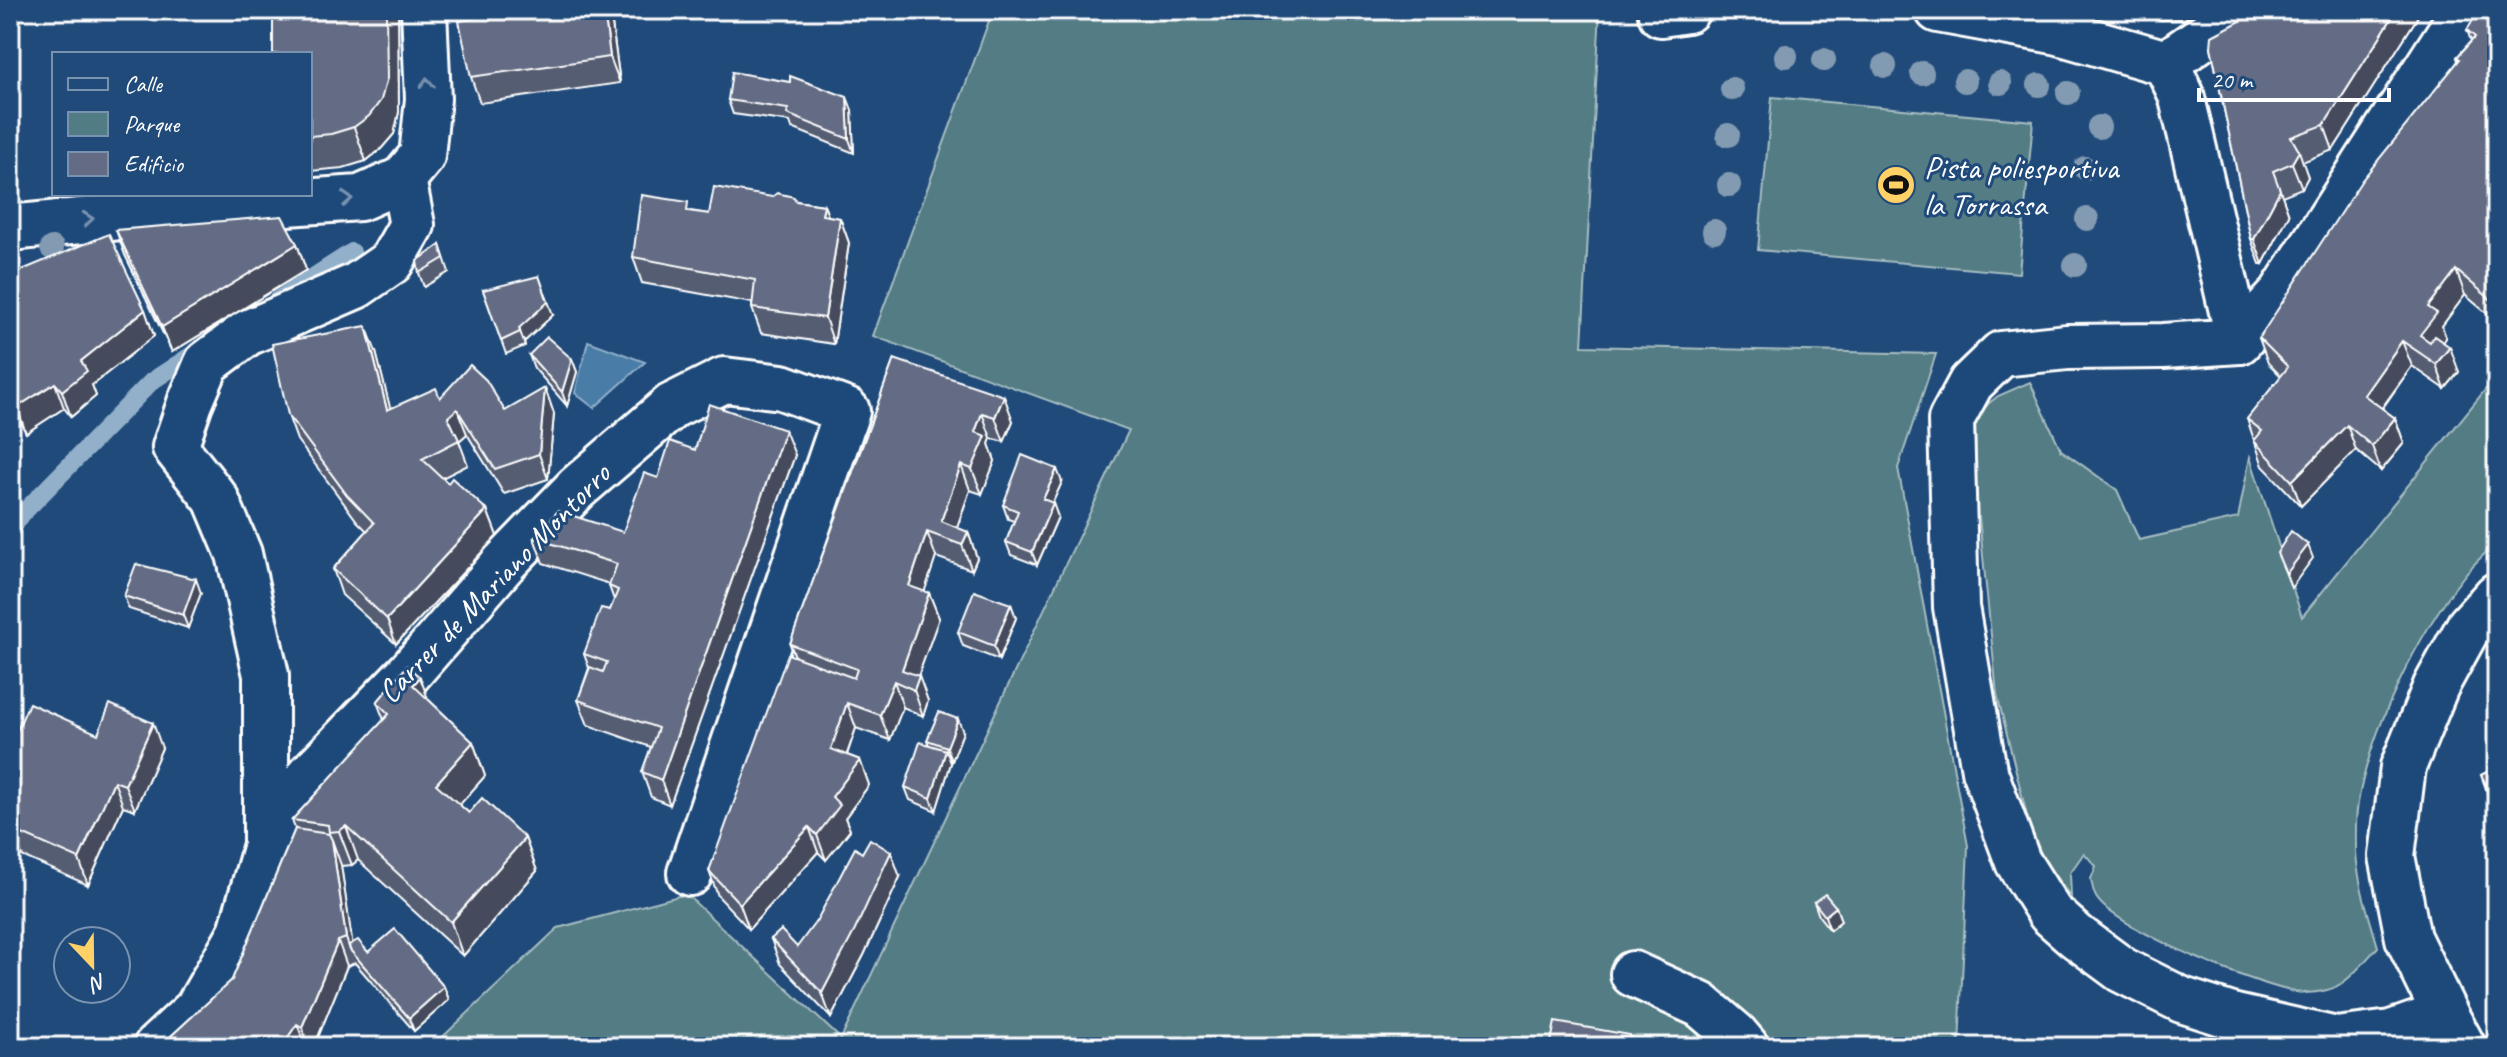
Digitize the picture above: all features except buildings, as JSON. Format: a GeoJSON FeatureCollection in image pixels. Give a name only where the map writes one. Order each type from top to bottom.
{"type":"FeatureCollection","features":[{"type":"Feature","properties":{"kind":"street"},"geometry":{"type":"LineString","coordinates":[[10,228],[200,209],[360,198],[403,179],[422,156],[428,99],[424,10]]}},
{"type":"Feature","properties":{"kind":"street"},"geometry":{"type":"LineString","coordinates":[[1938,10],[2059,32],[2166,63],[2181,94],[2239,341]]}},
{"type":"Feature","properties":{"kind":"street"},"geometry":{"type":"LineString","coordinates":[[2166,63],[2242,10]]}},
{"type":"Feature","properties":{"kind":"street"},"geometry":{"type":"LineString","coordinates":[[2464,10],[2280,296],[2239,341],[2067,347],[2001,354],[1971,383],[1951,420],[1956,607],[1984,770],[2018,862],[2050,913],[2122,970],[2182,1000],[2222,1013],[2336,1040],[2391,1033],[2454,1031],[2408,938],[2392,856],[2403,767],[2436,686],[2469,626],[2497,595]]}},
{"type":"Feature","properties":{"kind":"street","name":"Carrer de Mariano Montorro"},"geometry":{"type":"LineString","coordinates":[[156,1047],[197,1009],[241,932],[266,845],[266,675],[239,554],[216,499],[175,447],[207,363],[247,333],[356,286],[391,262],[412,225],[403,179]]}},
{"type":"Feature","properties":{"kind":"street","name":"Carrer de Mariano Montorro"},"geometry":{"type":"LineString","coordinates":[[266,845],[310,775],[409,673],[505,562],[577,488],[672,406],[724,380],[782,387],[847,411],[690,873]]}},
{"type":"Feature","properties":{"kind":"street"},"geometry":{"type":"LineString","coordinates":[[1633,974],[1701,1005],[1746,1047]]}},
{"type":"Feature","properties":{"kind":"green space"},"geometry":{"type":"Polygon","coordinates":[[[993,10],[1600,10],[1582,346],[1936,354],[1898,468],[1968,846],[1959,1047],[432,1047],[558,928],[686,894],[841,1039],[1129,430],[873,336],[993,10]]]}},
{"type":"Feature","properties":{"kind":"green space","name":"Pista poliesportiva la Torrassa"},"geometry":{"type":"Polygon","coordinates":[[[1772,97],[2033,121],[2019,273],[1758,250],[1772,97]]]}},
{"type":"Feature","properties":{"kind":"green space"},"geometry":{"type":"Polygon","coordinates":[[[2497,375],[2497,542],[2463,577],[2413,655],[2373,745],[2358,803],[2357,864],[2378,947],[2341,984],[2324,991],[2302,993],[2256,981],[2192,956],[2130,925],[2108,910],[2096,897],[2091,879],[2096,866],[2084,853],[2070,873],[2071,897],[2044,861],[2029,824],[1997,694],[1979,517],[1971,517],[1971,425],[1988,404],[1998,396],[2030,382],[2061,450],[2117,490],[2139,540],[2238,518],[2250,457],[2302,617],[2497,375]]]}},
{"type":"Feature","properties":{"kind":"water"},"geometry":{"type":"Polygon","coordinates":[[[588,341],[645,362],[594,408],[575,393],[588,341]]]}},
{"type":"Feature","properties":{"kind":"waterway"},"geometry":{"type":"LineString","coordinates":[[276,301],[352,252]]}},
{"type":"Feature","properties":{"kind":"waterway"},"geometry":{"type":"LineString","coordinates":[[10,531],[22,514],[152,381],[204,347]]}},
{"type":"Feature","properties":{"kind":"place","name":"Pista poliesportiva la Torrassa"},"geometry":{"type":"Point","coordinates":[1896,185]}}]}
